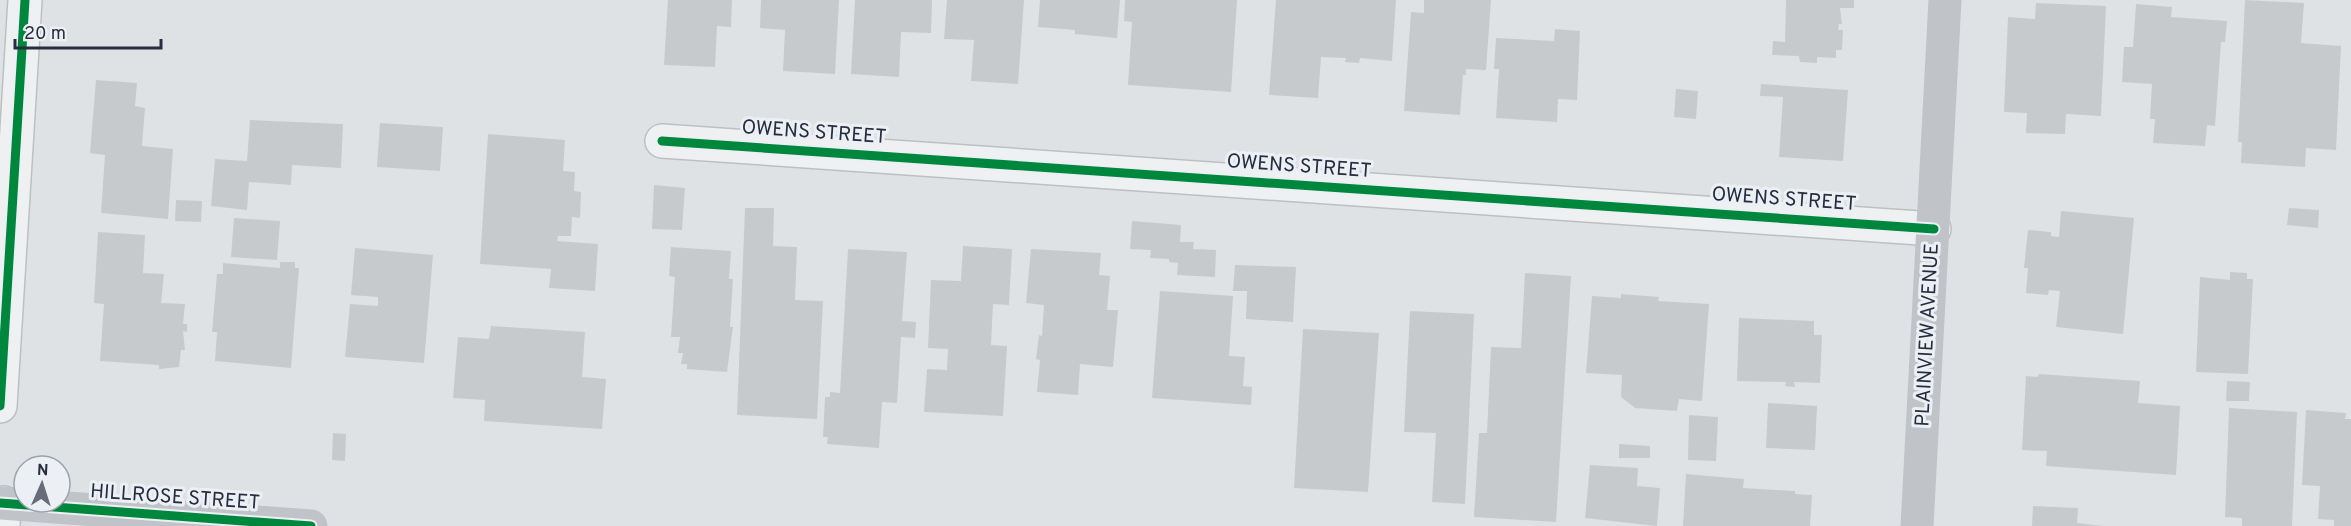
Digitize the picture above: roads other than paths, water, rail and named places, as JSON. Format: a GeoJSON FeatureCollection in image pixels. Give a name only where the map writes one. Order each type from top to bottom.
{"type":"FeatureCollection","features":[{"type":"Feature","properties":{"kind":"street"},"geometry":{"type":"LineString","coordinates":[[0,406],[25,0]]}},
{"type":"Feature","properties":{"kind":"street","name":"PLAINVIEW AVENUE"},"geometry":{"type":"LineString","coordinates":[[1917,526],[1945,0]]}},
{"type":"Feature","properties":{"kind":"street","name":"OWENS STREET"},"geometry":{"type":"LineString","coordinates":[[662,141],[1934,229]]}},
{"type":"Feature","properties":{"kind":"street","name":"HILLROSE STREET"},"geometry":{"type":"LineString","coordinates":[[2,511],[311,526]]}}]}
